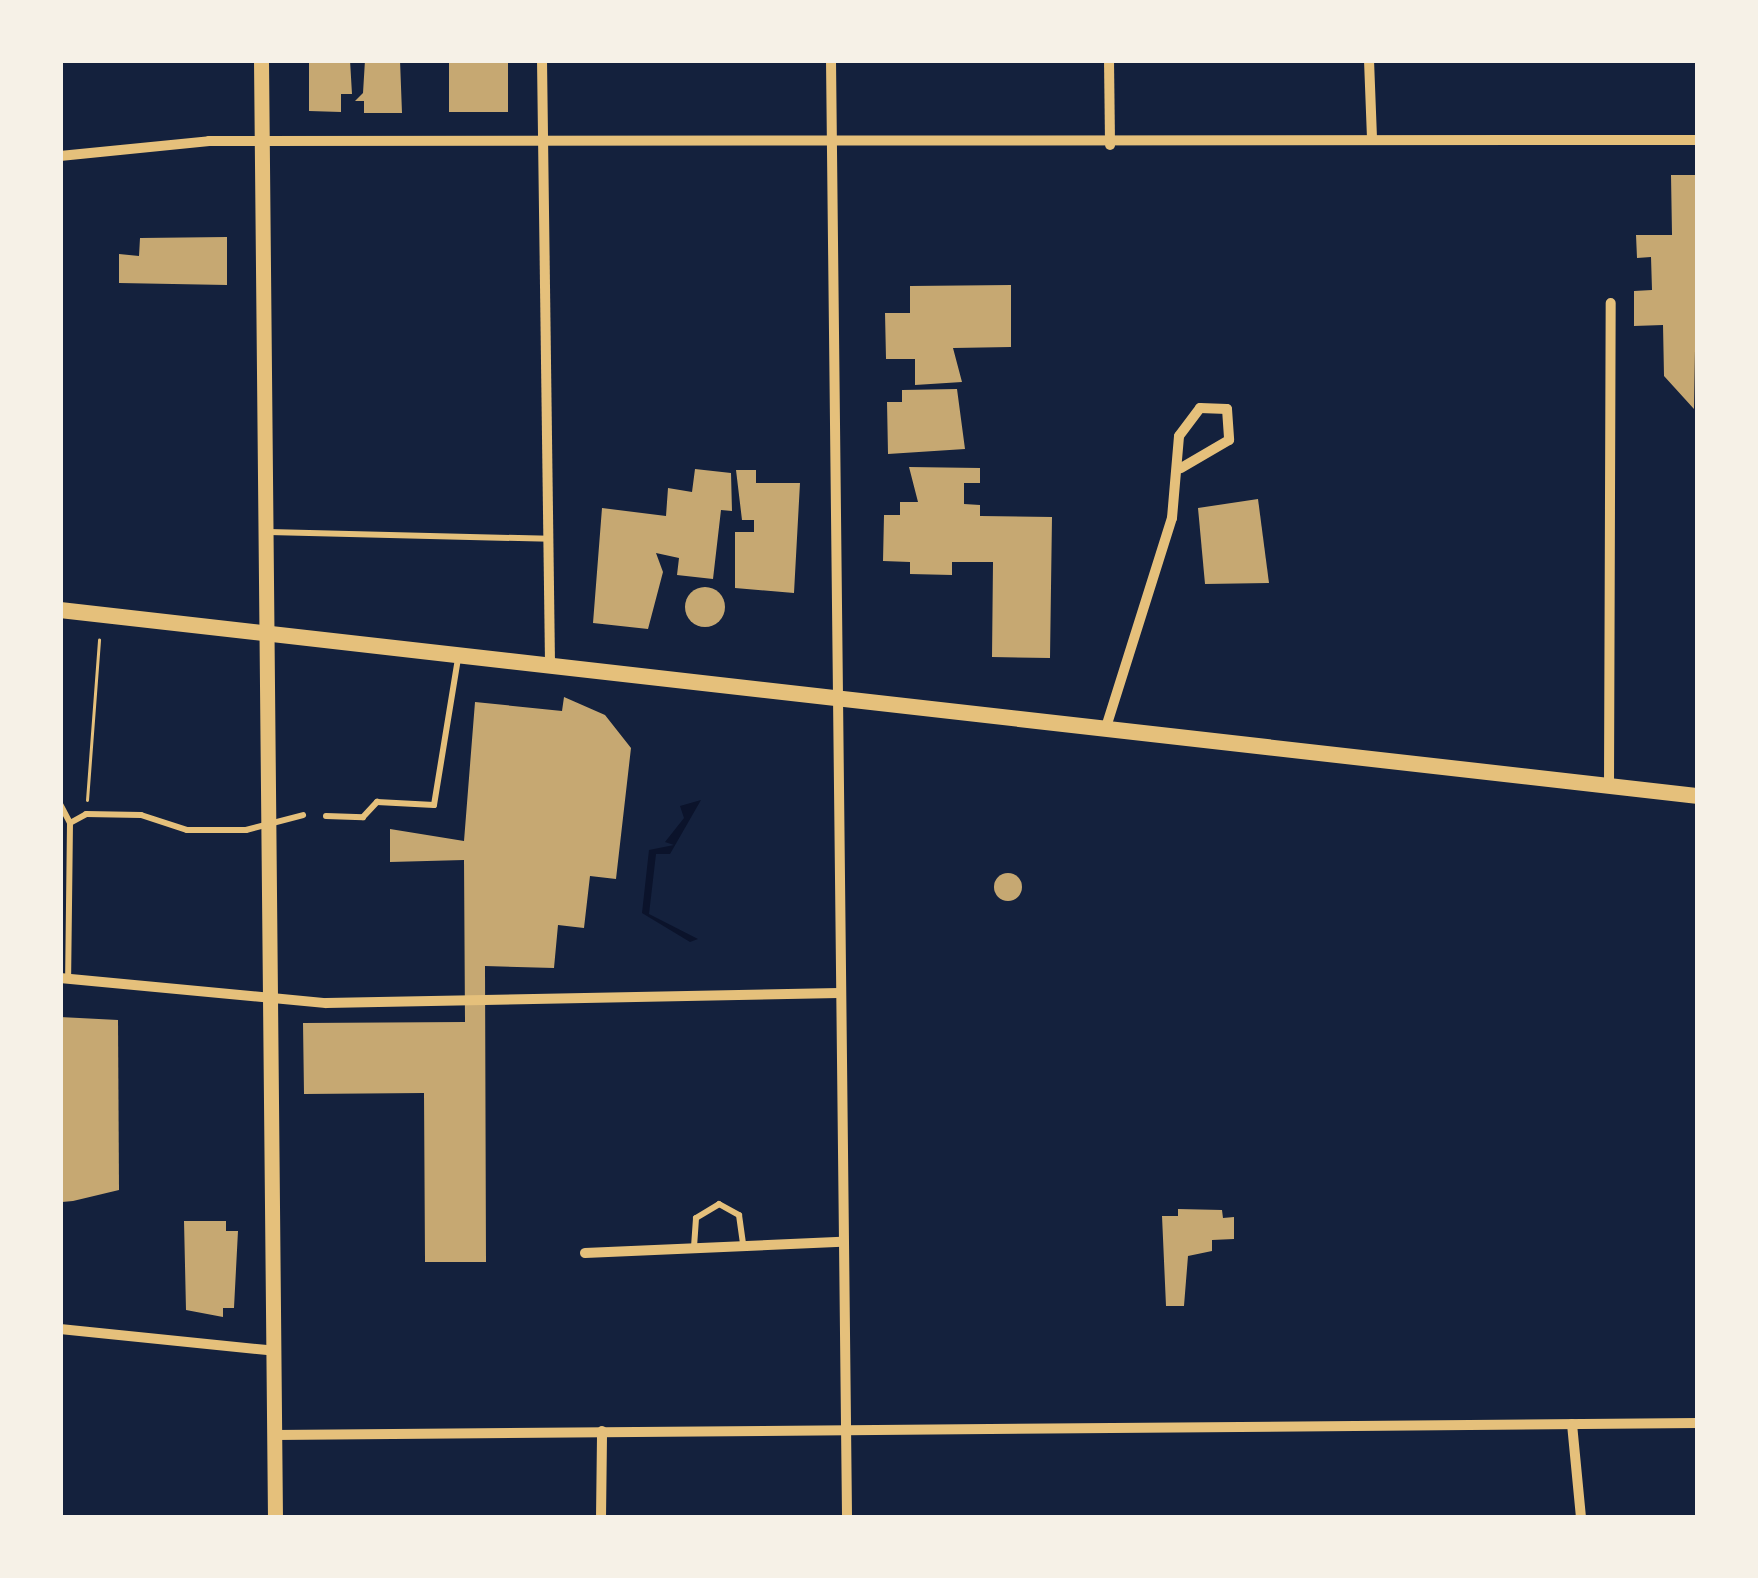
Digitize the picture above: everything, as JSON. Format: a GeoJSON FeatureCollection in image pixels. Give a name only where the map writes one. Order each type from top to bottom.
{"type":"FeatureCollection","features":[{"type":"Feature","properties":{"kind":"main road"},"geometry":{"type":"LineString","coordinates":[[261,60],[275,1518]]}},
{"type":"Feature","properties":{"kind":"main road"},"geometry":{"type":"LineString","coordinates":[[60,610],[839,693],[1698,796]]}},
{"type":"Feature","properties":{"kind":"street"},"geometry":{"type":"LineString","coordinates":[[542,60],[554,539],[550,665]]}},
{"type":"Feature","properties":{"kind":"street"},"geometry":{"type":"LineString","coordinates":[[831,60],[847,1518]]}},
{"type":"Feature","properties":{"kind":"street"},"geometry":{"type":"LineString","coordinates":[[1109,60],[1110,145]]}},
{"type":"Feature","properties":{"kind":"street"},"geometry":{"type":"LineString","coordinates":[[1370,60],[1372,139]]}},
{"type":"Feature","properties":{"kind":"street"},"geometry":{"type":"LineString","coordinates":[[60,157],[152,144],[262,142],[1110,145],[1372,139],[1698,140]]}},
{"type":"Feature","properties":{"kind":"street"},"geometry":{"type":"LineString","coordinates":[[1609,786],[1611,303]]}},
{"type":"Feature","properties":{"kind":"street"},"geometry":{"type":"LineString","coordinates":[[1107,724],[1181,467],[1176,449],[1184,424],[1200,408],[1222,406],[1232,419],[1229,440],[1181,467]]}},
{"type":"Feature","properties":{"kind":"street"},"geometry":{"type":"LineString","coordinates":[[64,978],[271,997],[838,993]]}},
{"type":"Feature","properties":{"kind":"street"},"geometry":{"type":"LineString","coordinates":[[585,1253],[842,1242]]}},
{"type":"Feature","properties":{"kind":"street"},"geometry":{"type":"LineString","coordinates":[[60,1329],[275,1352]]}},
{"type":"Feature","properties":{"kind":"street"},"geometry":{"type":"LineString","coordinates":[[274,1435],[1698,1423]]}},
{"type":"Feature","properties":{"kind":"street"},"geometry":{"type":"LineString","coordinates":[[1572,1424],[1581,1518]]}},
{"type":"Feature","properties":{"kind":"street"},"geometry":{"type":"LineString","coordinates":[[601,1518],[602,1431]]}},
{"type":"Feature","properties":{"kind":"lane"},"geometry":{"type":"LineString","coordinates":[[266,532],[554,539]]}},
{"type":"Feature","properties":{"kind":"lane"},"geometry":{"type":"LineString","coordinates":[[326,816],[363,817],[377,802],[434,805],[458,655]]}},
{"type":"Feature","properties":{"kind":"lane"},"geometry":{"type":"LineString","coordinates":[[60,804],[70,823],[64,978]]}},
{"type":"Feature","properties":{"kind":"lane"},"geometry":{"type":"LineString","coordinates":[[70,823],[86,814],[141,815],[187,830],[269,828],[303,815]]}},
{"type":"Feature","properties":{"kind":"lane"},"geometry":{"type":"LineString","coordinates":[[694,1247],[696,1218],[719,1204],[739,1215],[743,1244]]}},
{"type":"Feature","properties":{"kind":"path"},"geometry":{"type":"LineString","coordinates":[[86,814],[99,639]]}},
{"type":"Feature","properties":{"kind":"water"},"geometry":{"type":"Polygon","coordinates":[[[701,800],[670,854],[656,854],[649,914],[698,939],[690,942],[642,913],[649,850],[674,845],[665,842],[684,818],[680,806],[701,800]]]}},
{"type":"Feature","properties":{"kind":"building"},"geometry":{"type":"Polygon","coordinates":[[[309,60],[350,60],[352,94],[341,94],[341,112],[309,111],[309,60]]]}},
{"type":"Feature","properties":{"kind":"building"},"geometry":{"type":"Polygon","coordinates":[[[365,60],[400,60],[402,113],[364,113],[364,101],[355,101],[363,93],[365,60]]]}},
{"type":"Feature","properties":{"kind":"building"},"geometry":{"type":"Polygon","coordinates":[[[449,60],[508,60],[508,112],[449,112],[449,60]]]}},
{"type":"Feature","properties":{"kind":"building"},"geometry":{"type":"Polygon","coordinates":[[[1671,175],[1698,175],[1694,409],[1664,376],[1663,325],[1634,326],[1634,291],[1652,290],[1651,257],[1637,258],[1636,235],[1672,235],[1671,175]]]}},
{"type":"Feature","properties":{"kind":"building"},"geometry":{"type":"Polygon","coordinates":[[[227,237],[227,285],[119,283],[119,254],[139,256],[140,238],[227,237]]]}},
{"type":"Feature","properties":{"kind":"building"},"geometry":{"type":"Polygon","coordinates":[[[1011,285],[1011,347],[953,348],[962,382],[915,385],[915,359],[886,359],[885,313],[910,313],[910,286],[1011,285]]]}},
{"type":"Feature","properties":{"kind":"building"},"geometry":{"type":"Polygon","coordinates":[[[957,389],[965,449],[888,454],[887,402],[902,402],[902,390],[957,389]]]}},
{"type":"Feature","properties":{"kind":"building"},"geometry":{"type":"Polygon","coordinates":[[[909,467],[980,468],[980,483],[964,483],[964,504],[980,505],[980,516],[1052,517],[1050,658],[992,657],[993,562],[952,562],[952,575],[910,574],[910,562],[883,561],[884,515],[900,515],[900,502],[918,502],[909,467]]]}},
{"type":"Feature","properties":{"kind":"building"},"geometry":{"type":"Polygon","coordinates":[[[695,469],[731,473],[732,511],[721,510],[713,579],[677,575],[679,558],[656,553],[663,572],[648,629],[593,623],[602,508],[666,516],[668,488],[692,492],[695,469]]]}},
{"type":"Feature","properties":{"kind":"building"},"geometry":{"type":"Polygon","coordinates":[[[736,470],[756,470],[756,483],[800,483],[794,593],[735,588],[735,532],[754,532],[754,520],[742,520],[736,470]]]}},
{"type":"Feature","properties":{"kind":"building"},"geometry":{"type":"Polygon","coordinates":[[[1258,499],[1269,583],[1205,584],[1198,508],[1258,499]]]}},
{"type":"Feature","properties":{"kind":"building"},"geometry":{"type":"Polygon","coordinates":[[[705,587],[719,593],[725,607],[719,621],[705,627],[691,621],[685,607],[691,593],[705,587]]]}},
{"type":"Feature","properties":{"kind":"building"},"geometry":{"type":"Polygon","coordinates":[[[564,697],[605,715],[631,748],[616,879],[590,876],[584,928],[558,925],[554,968],[485,966],[486,1262],[425,1262],[424,1093],[304,1094],[303,1023],[465,1022],[464,860],[390,862],[390,829],[464,841],[475,702],[562,711],[564,697]]]}},
{"type":"Feature","properties":{"kind":"building"},"geometry":{"type":"Polygon","coordinates":[[[1008,873],[1018,877],[1022,887],[1018,897],[1008,901],[998,897],[994,887],[998,877],[1008,873]]]}},
{"type":"Feature","properties":{"kind":"building"},"geometry":{"type":"Polygon","coordinates":[[[60,1017],[118,1020],[119,1190],[62,1202],[60,1185],[60,1017]]]}},
{"type":"Feature","properties":{"kind":"building"},"geometry":{"type":"Polygon","coordinates":[[[1178,1209],[1222,1210],[1223,1218],[1234,1217],[1234,1239],[1212,1240],[1212,1251],[1188,1256],[1184,1306],[1166,1306],[1162,1216],[1178,1216],[1178,1209]]]}},
{"type":"Feature","properties":{"kind":"building"},"geometry":{"type":"Polygon","coordinates":[[[184,1221],[226,1221],[226,1231],[238,1231],[234,1308],[223,1308],[223,1317],[186,1310],[184,1221]]]}}]}
